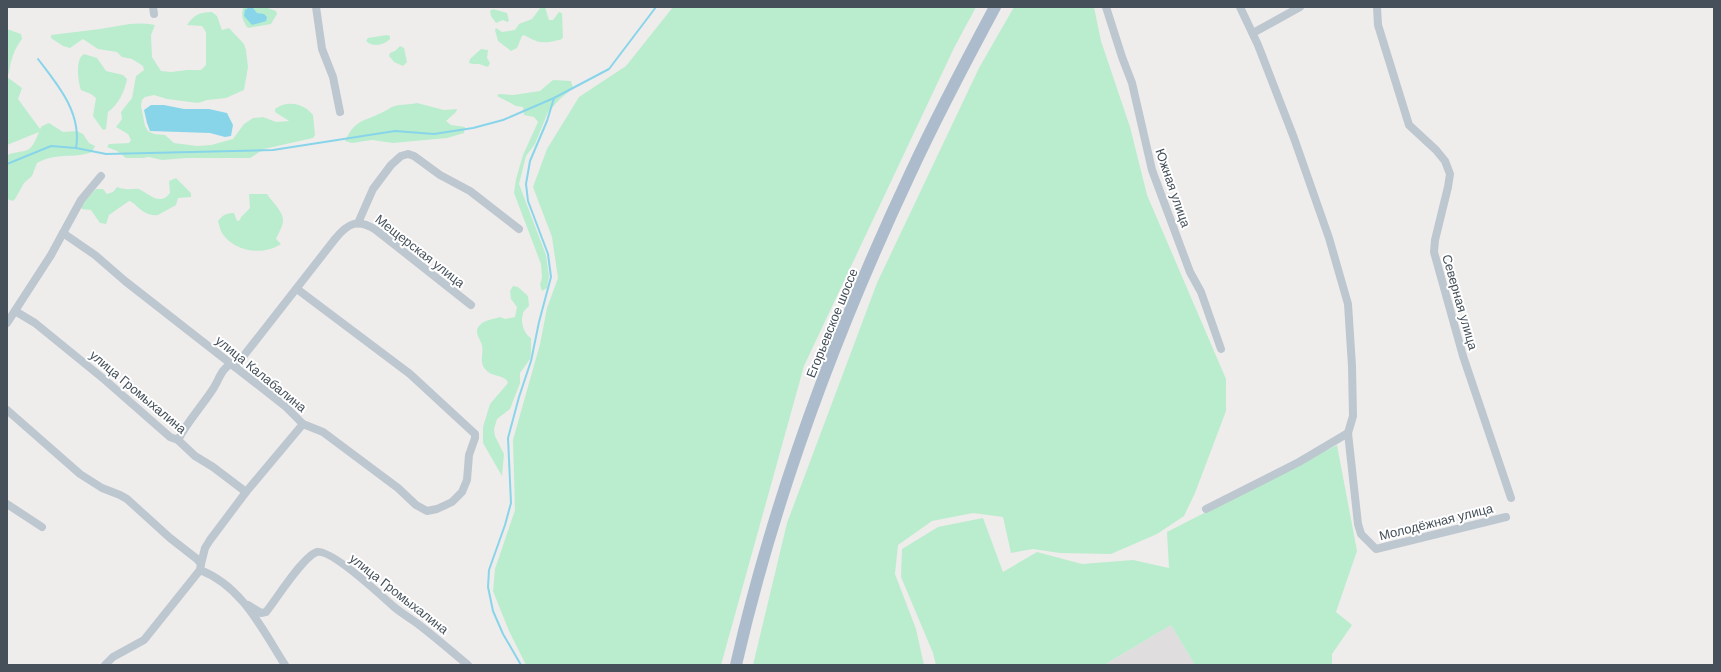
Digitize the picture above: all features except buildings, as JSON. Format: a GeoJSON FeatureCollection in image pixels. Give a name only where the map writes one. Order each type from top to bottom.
{"type":"FeatureCollection","features":[{"type":"Feature","properties":{"kind":"main road","name":"Егорьевское шоссе"},"geometry":{"type":"LineString","coordinates":[[736,665],[750,603],[785,489],[850,311],[911,172],[995,7]]}},
{"type":"Feature","properties":{"kind":"street"},"geometry":{"type":"LineString","coordinates":[[316,7],[322,49],[333,77],[340,112]]}},
{"type":"Feature","properties":{"kind":"street","name":"Южная улица"},"geometry":{"type":"LineString","coordinates":[[1106,7],[1132,83],[1152,170],[1190,272],[1201,292],[1221,349]]}},
{"type":"Feature","properties":{"kind":"street"},"geometry":{"type":"LineString","coordinates":[[1206,509],[1299,462],[1348,433],[1353,416],[1352,366],[1348,304],[1329,238],[1294,138],[1253,33],[1240,7]]}},
{"type":"Feature","properties":{"kind":"street"},"geometry":{"type":"LineString","coordinates":[[1253,33],[1300,7]]}},
{"type":"Feature","properties":{"kind":"street","name":"Северная улица"},"geometry":{"type":"LineString","coordinates":[[1377,7],[1378,25],[1408,124],[1436,150],[1445,161],[1450,174],[1435,240],[1434,252],[1463,356],[1511,498]]}},
{"type":"Feature","properties":{"kind":"street","name":"Мещерская улица"},"geometry":{"type":"LineString","coordinates":[[471,305],[376,230],[364,223],[358,223],[373,189],[391,165],[401,156],[408,154],[414,156],[440,175],[470,191],[519,229]]}},
{"type":"Feature","properties":{"kind":"street"},"geometry":{"type":"LineString","coordinates":[[7,323],[51,255],[81,200],[101,176]]}},
{"type":"Feature","properties":{"kind":"street"},"geometry":{"type":"LineString","coordinates":[[178,440],[182,431],[225,368],[233,365],[297,289],[339,234],[349,226],[358,223]]}},
{"type":"Feature","properties":{"kind":"street","name":"улица Калабалина"},"geometry":{"type":"LineString","coordinates":[[63,233],[95,255],[125,281],[285,406],[303,424],[323,432],[398,488],[416,505],[427,511],[437,509],[452,502],[462,492],[467,480],[468,454],[475,438],[473,432],[410,374],[297,289]]}},
{"type":"Feature","properties":{"kind":"street","name":"улица Громыхалина"},"geometry":{"type":"LineString","coordinates":[[15,311],[42,328],[113,386],[170,437],[178,440],[195,456],[213,467],[246,492]]}},
{"type":"Feature","properties":{"kind":"street"},"geometry":{"type":"LineString","coordinates":[[7,410],[67,464],[102,488],[127,499],[170,538],[197,559],[201,567],[218,579],[246,603],[285,665]]}},
{"type":"Feature","properties":{"kind":"street"},"geometry":{"type":"LineString","coordinates":[[105,665],[113,657],[144,640],[201,567],[205,548],[210,540],[246,492],[303,424]]}},
{"type":"Feature","properties":{"kind":"street","name":"Молодёжная улица"},"geometry":{"type":"LineString","coordinates":[[1348,433],[1358,524],[1361,534],[1376,549],[1506,516]]}},
{"type":"Feature","properties":{"kind":"street"},"geometry":{"type":"LineString","coordinates":[[7,504],[42,527]]}},
{"type":"Feature","properties":{"kind":"street","name":"улица Громыхалина"},"geometry":{"type":"LineString","coordinates":[[246,603],[261,614],[266,612],[299,568],[314,554],[322,552],[332,557],[382,594],[394,607],[419,625],[468,665]]}},
{"type":"Feature","properties":{"kind":"shaded area"},"geometry":{"type":"Polygon","coordinates":[[[1171,625],[1195,665],[1104,665],[1171,625]]]}},
{"type":"Feature","properties":{"kind":"green space"},"geometry":{"type":"Polygon","coordinates":[[[244,7],[265,7],[276,11],[277,14],[271,24],[248,28],[243,18],[242,12],[244,7]]]}},
{"type":"Feature","properties":{"kind":"green space"},"geometry":{"type":"Polygon","coordinates":[[[541,7],[545,7],[549,20],[553,20],[559,12],[562,13],[562,39],[551,42],[538,42],[524,35],[522,36],[517,48],[511,51],[498,41],[495,30],[496,28],[502,32],[515,30],[519,24],[532,19],[541,7]]]}},
{"type":"Feature","properties":{"kind":"green space"},"geometry":{"type":"Polygon","coordinates":[[[673,7],[976,7],[954,48],[804,366],[721,665],[526,665],[509,631],[493,591],[495,569],[515,510],[513,440],[540,344],[547,308],[558,278],[552,237],[533,187],[547,149],[579,97],[626,66],[673,7]]]}},
{"type":"Feature","properties":{"kind":"green space"},"geometry":{"type":"Polygon","coordinates":[[[1014,7],[1094,7],[1101,41],[1130,127],[1147,195],[1226,379],[1226,411],[1195,493],[1184,516],[1157,534],[1111,554],[1060,553],[1033,549],[1011,553],[1003,517],[973,513],[932,521],[898,545],[895,574],[916,629],[924,665],[753,665],[787,523],[877,283],[979,68],[1014,7]]]}},
{"type":"Feature","properties":{"kind":"green space"},"geometry":{"type":"Polygon","coordinates":[[[493,9],[507,13],[509,21],[507,22],[503,20],[496,23],[491,16],[490,11],[493,9]]]}},
{"type":"Feature","properties":{"kind":"green space"},"geometry":{"type":"Polygon","coordinates":[[[212,12],[217,16],[222,30],[229,28],[244,44],[248,67],[244,90],[226,98],[207,100],[198,103],[167,99],[154,95],[145,97],[142,100],[141,106],[145,126],[148,131],[154,134],[165,135],[174,143],[197,146],[211,145],[233,139],[244,124],[253,118],[263,117],[276,122],[289,121],[275,112],[275,109],[285,104],[295,104],[305,108],[313,115],[315,135],[313,138],[264,149],[250,158],[186,158],[162,160],[149,157],[126,158],[117,151],[107,147],[109,144],[129,143],[131,140],[128,134],[116,127],[122,119],[121,112],[132,98],[136,76],[144,70],[143,66],[132,59],[122,57],[117,52],[98,49],[83,39],[70,48],[63,46],[51,38],[51,35],[127,24],[155,25],[151,35],[152,57],[161,71],[171,72],[201,70],[206,65],[206,32],[202,26],[187,25],[197,15],[212,12]]]}},
{"type":"Feature","properties":{"kind":"green space"},"geometry":{"type":"Polygon","coordinates":[[[7,29],[21,34],[22,39],[13,56],[9,74],[7,73],[7,29]]]}},
{"type":"Feature","properties":{"kind":"green space"},"geometry":{"type":"Polygon","coordinates":[[[387,35],[390,36],[390,39],[378,45],[368,43],[366,41],[368,38],[387,35]]]}},
{"type":"Feature","properties":{"kind":"green space"},"geometry":{"type":"Polygon","coordinates":[[[400,46],[404,48],[407,62],[403,66],[394,62],[389,56],[390,53],[395,51],[400,46]]]}},
{"type":"Feature","properties":{"kind":"green space"},"geometry":{"type":"Polygon","coordinates":[[[481,49],[488,50],[487,58],[490,63],[488,67],[469,63],[470,59],[481,49]]]}},
{"type":"Feature","properties":{"kind":"green space"},"geometry":{"type":"Polygon","coordinates":[[[84,54],[97,58],[106,71],[123,75],[127,79],[125,88],[115,106],[108,112],[106,129],[103,130],[93,116],[96,98],[81,90],[80,86],[78,65],[79,60],[84,54]]]}},
{"type":"Feature","properties":{"kind":"green space"},"geometry":{"type":"Polygon","coordinates":[[[7,77],[22,88],[18,99],[40,129],[42,126],[49,123],[63,132],[77,131],[83,134],[89,143],[95,146],[92,152],[51,158],[37,163],[32,176],[24,183],[13,201],[7,199],[7,155],[30,148],[36,140],[39,132],[7,145],[7,77]]]}},
{"type":"Feature","properties":{"kind":"green space"},"geometry":{"type":"Polygon","coordinates":[[[553,80],[571,81],[573,88],[548,112],[535,144],[526,156],[519,184],[546,255],[549,276],[547,288],[542,291],[540,285],[542,278],[541,264],[514,193],[516,179],[523,155],[538,122],[534,117],[524,115],[523,107],[516,106],[497,96],[499,94],[513,95],[540,91],[553,80]]]}},
{"type":"Feature","properties":{"kind":"green space"},"geometry":{"type":"Polygon","coordinates":[[[417,103],[444,110],[457,109],[456,112],[446,121],[451,125],[465,127],[464,133],[447,138],[393,143],[372,140],[352,143],[345,141],[352,129],[360,122],[393,107],[417,103]]]}},
{"type":"Feature","properties":{"kind":"green space"},"geometry":{"type":"Polygon","coordinates":[[[176,178],[191,193],[191,197],[178,198],[176,205],[158,215],[148,214],[129,201],[109,215],[106,224],[100,223],[91,210],[82,209],[80,206],[96,189],[103,189],[107,194],[113,192],[117,187],[123,189],[139,189],[154,198],[162,199],[170,193],[169,181],[176,178]]]}},
{"type":"Feature","properties":{"kind":"green space"},"geometry":{"type":"Polygon","coordinates":[[[249,194],[267,194],[282,214],[283,223],[276,239],[281,244],[274,248],[258,251],[241,248],[227,239],[220,229],[218,221],[221,217],[234,213],[237,221],[240,220],[250,208],[249,194]]]}},
{"type":"Feature","properties":{"kind":"green space"},"geometry":{"type":"Polygon","coordinates":[[[513,286],[518,287],[528,296],[529,306],[522,317],[522,324],[525,331],[531,338],[531,352],[530,359],[520,373],[520,383],[510,409],[497,419],[494,429],[495,436],[504,454],[502,476],[483,443],[483,427],[490,404],[508,383],[507,380],[490,373],[484,368],[482,362],[482,345],[477,330],[482,323],[487,321],[500,317],[505,319],[515,317],[517,307],[511,299],[510,291],[513,286]]]}},
{"type":"Feature","properties":{"kind":"green space"},"geometry":{"type":"Polygon","coordinates":[[[1337,445],[1357,551],[1336,612],[1352,625],[1332,654],[1332,665],[1195,665],[1171,625],[1104,665],[936,665],[933,653],[901,577],[902,549],[938,527],[983,518],[1003,572],[1037,552],[1082,564],[1133,560],[1169,568],[1167,532],[1337,445]]]}},
{"type":"Feature","properties":{"kind":"water"},"geometry":{"type":"Polygon","coordinates":[[[248,8],[253,8],[257,13],[264,14],[267,17],[266,21],[252,25],[244,16],[245,10],[248,8]]]}},
{"type":"Feature","properties":{"kind":"water"},"geometry":{"type":"Polygon","coordinates":[[[151,105],[164,105],[184,109],[209,109],[227,113],[233,125],[231,136],[225,137],[210,133],[150,131],[144,110],[151,105]]]}},
{"type":"Feature","properties":{"kind":"waterway"},"geometry":{"type":"LineString","coordinates":[[7,164],[51,146],[76,148],[106,154],[273,150],[395,131],[434,134],[473,128],[503,120],[554,98],[609,69],[656,7]]}},
{"type":"Feature","properties":{"kind":"waterway"},"geometry":{"type":"LineString","coordinates":[[38,59],[60,89],[72,111],[77,135],[76,148]]}},
{"type":"Feature","properties":{"kind":"waterway"},"geometry":{"type":"LineString","coordinates":[[521,665],[503,634],[493,611],[488,587],[489,570],[511,503],[508,438],[531,361],[539,322],[551,277],[548,254],[528,201],[526,184],[530,161],[547,121],[554,98]]}}]}
